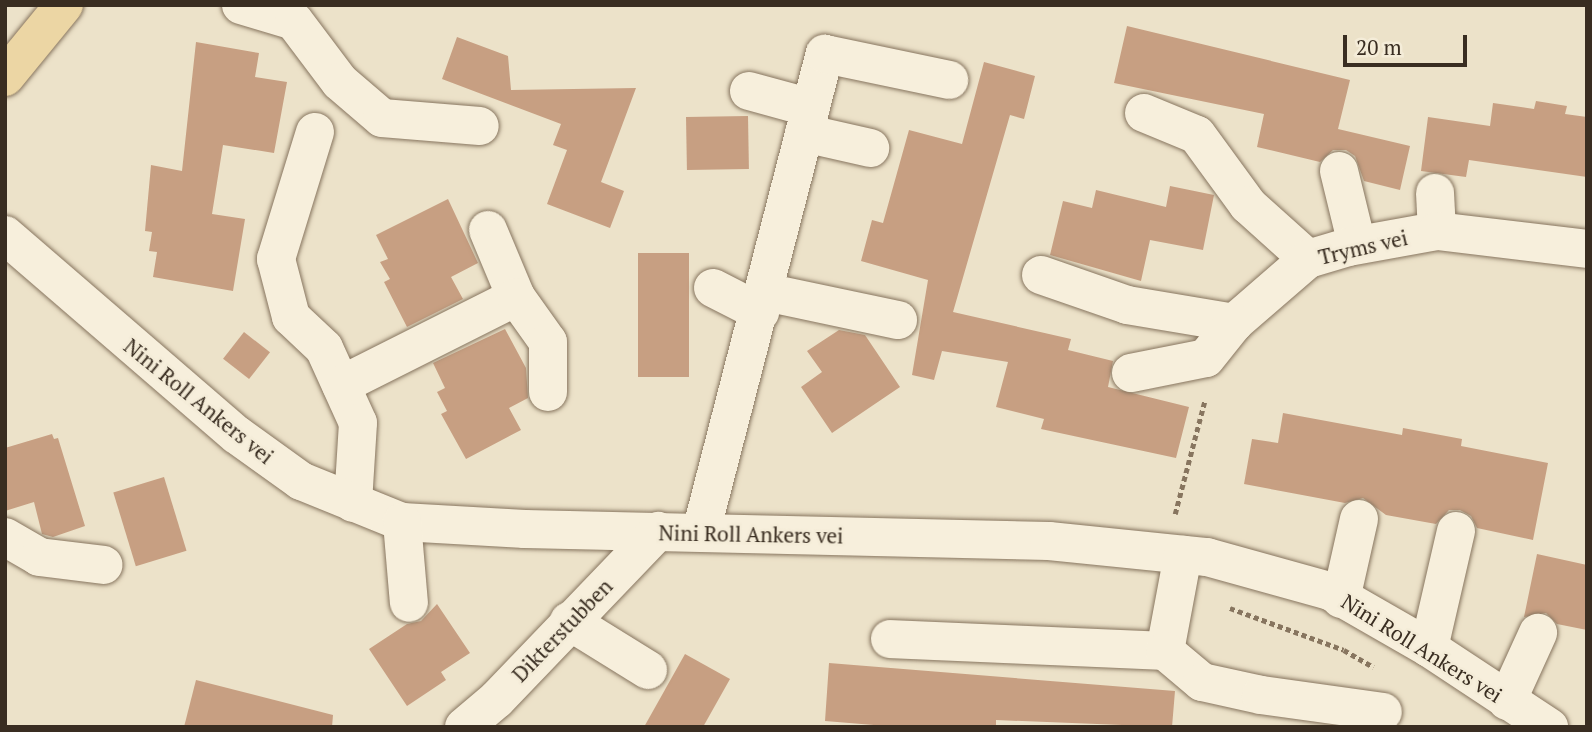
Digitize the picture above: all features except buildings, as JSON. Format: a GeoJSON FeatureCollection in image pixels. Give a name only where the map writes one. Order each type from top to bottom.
{"type":"FeatureCollection","features":[{"type":"Feature","properties":{"kind":"main road"},"geometry":{"type":"LineString","coordinates":[[5,76],[64,5]]}},
{"type":"Feature","properties":{"kind":"street"},"geometry":{"type":"LineString","coordinates":[[241,5],[294,21],[340,82],[382,118],[481,126]]}},
{"type":"Feature","properties":{"kind":"street"},"geometry":{"type":"LineString","coordinates":[[701,533],[763,302],[825,54],[949,80]]}},
{"type":"Feature","properties":{"kind":"street"},"geometry":{"type":"LineString","coordinates":[[749,91],[870,148]]}},
{"type":"Feature","properties":{"kind":"street"},"geometry":{"type":"LineString","coordinates":[[1144,113],[1197,135],[1248,205],[1308,259]]}},
{"type":"Feature","properties":{"kind":"street"},"geometry":{"type":"LineString","coordinates":[[315,132],[276,260],[291,317],[324,348],[358,424],[353,503]]}},
{"type":"Feature","properties":{"kind":"street"},"geometry":{"type":"LineString","coordinates":[[1339,170],[1357,245]]}},
{"type":"Feature","properties":{"kind":"street"},"geometry":{"type":"LineString","coordinates":[[1436,193],[1437,231]]}},
{"type":"Feature","properties":{"kind":"street"},"geometry":{"type":"LineString","coordinates":[[488,230],[516,297],[548,342],[548,392]]}},
{"type":"Feature","properties":{"kind":"street","name":"Tryms vei"},"geometry":{"type":"LineString","coordinates":[[1206,358],[1234,323],[1308,259],[1357,245],[1437,231],[1587,249]]}},
{"type":"Feature","properties":{"kind":"street","name":"Nini Roll Ankers vei"},"geometry":{"type":"LineString","coordinates":[[5,235],[237,435],[301,481],[402,522],[701,533],[1049,541],[1176,554],[1305,584],[1341,599],[1429,648],[1549,727]]}},
{"type":"Feature","properties":{"kind":"street"},"geometry":{"type":"LineString","coordinates":[[1041,275],[1127,305],[1234,323]]}},
{"type":"Feature","properties":{"kind":"street"},"geometry":{"type":"LineString","coordinates":[[713,288],[763,302],[898,320]]}},
{"type":"Feature","properties":{"kind":"street"},"geometry":{"type":"LineString","coordinates":[[341,385],[516,297]]}},
{"type":"Feature","properties":{"kind":"street"},"geometry":{"type":"LineString","coordinates":[[1131,373],[1206,358]]}},
{"type":"Feature","properties":{"kind":"street"},"geometry":{"type":"LineString","coordinates":[[1341,599],[1359,519]]}},
{"type":"Feature","properties":{"kind":"street"},"geometry":{"type":"LineString","coordinates":[[402,522],[409,603]]}},
{"type":"Feature","properties":{"kind":"street","name":"Dikterstubben"},"geometry":{"type":"LineString","coordinates":[[485,722],[569,621],[659,531]]}},
{"type":"Feature","properties":{"kind":"street"},"geometry":{"type":"LineString","coordinates":[[1429,648],[1456,531]]}},
{"type":"Feature","properties":{"kind":"street"},"geometry":{"type":"LineString","coordinates":[[5,537],[39,557],[104,565]]}},
{"type":"Feature","properties":{"kind":"street"},"geometry":{"type":"LineString","coordinates":[[1166,651],[1176,554]]}},
{"type":"Feature","properties":{"kind":"street"},"geometry":{"type":"LineString","coordinates":[[569,621],[648,670]]}},
{"type":"Feature","properties":{"kind":"street"},"geometry":{"type":"LineString","coordinates":[[1507,701],[1538,633]]}},
{"type":"Feature","properties":{"kind":"street"},"geometry":{"type":"LineString","coordinates":[[890,639],[1166,651],[1202,682],[1261,695],[1383,712]]}},
{"type":"Feature","properties":{"kind":"path"},"geometry":{"type":"LineString","coordinates":[[1176,554],[1171,528],[1209,387],[1206,358]]}}]}
